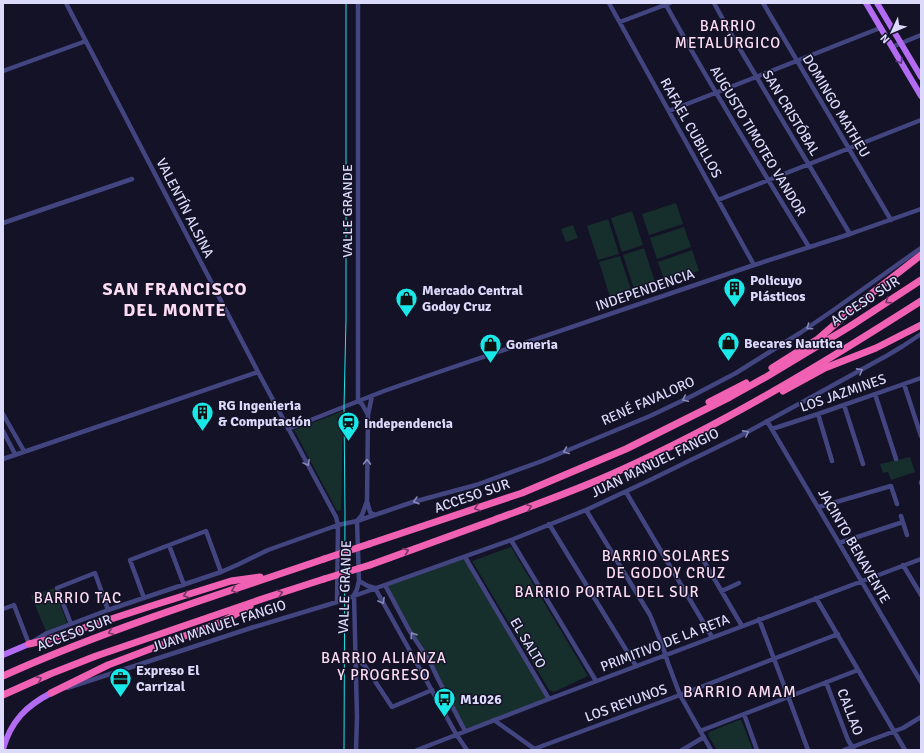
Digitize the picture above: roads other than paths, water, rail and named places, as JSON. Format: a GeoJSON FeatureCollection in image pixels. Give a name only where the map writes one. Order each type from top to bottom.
{"type":"FeatureCollection","features":[{"type":"Feature","properties":{"kind":"highway"},"geometry":{"type":"LineString","coordinates":[[592,463],[764,373],[800,351],[921,255]]}},
{"type":"Feature","properties":{"kind":"highway","name":"ACCESO SUR"},"geometry":{"type":"LineString","coordinates":[[3,676],[40,659],[134,624],[522,492],[626,449],[730,397],[766,377],[849,327],[921,280]]}},
{"type":"Feature","properties":{"kind":"highway","name":"ACCESO SUR"},"geometry":{"type":"LineString","coordinates":[[3,695],[96,656],[265,598],[370,565],[541,503],[620,471],[699,433],[776,390],[921,301]]}},
{"type":"Feature","properties":{"kind":"highway"},"geometry":{"type":"LineString","coordinates":[[699,433],[726,423],[825,368],[876,348],[921,325]]}},
{"type":"Feature","properties":{"kind":"highway"},"geometry":{"type":"LineString","coordinates":[[29,644],[47,640],[231,582],[278,574]]}},
{"type":"Feature","properties":{"kind":"highway"},"geometry":{"type":"LineString","coordinates":[[51,694],[108,665],[224,621],[265,598]]}},
{"type":"Feature","properties":{"kind":"main road"},"geometry":{"type":"LineString","coordinates":[[866,3],[921,96]]}},
{"type":"Feature","properties":{"kind":"main road"},"geometry":{"type":"LineString","coordinates":[[877,3],[921,78]]}},
{"type":"Feature","properties":{"kind":"main road"},"geometry":{"type":"LineString","coordinates":[[3,654],[29,644]]}},
{"type":"Feature","properties":{"kind":"main road","name":"JUAN MANUEL FANGIO"},"geometry":{"type":"LineString","coordinates":[[3,749],[9,732],[17,719],[33,704],[51,694]]}},
{"type":"Feature","properties":{"kind":"street","name":"VALENTÍN ALSINA"},"geometry":{"type":"LineString","coordinates":[[66,3],[258,372],[336,517],[338,525],[337,602]]}},
{"type":"Feature","properties":{"kind":"street","name":"VALLE GRANDE"},"geometry":{"type":"LineString","coordinates":[[358,3],[358,402]]}},
{"type":"Feature","properties":{"kind":"street","name":"RAFAEL CUBILLOS"},"geometry":{"type":"LineString","coordinates":[[609,3],[754,265]]}},
{"type":"Feature","properties":{"kind":"street","name":"SAN CRISTÓBAL"},"geometry":{"type":"LineString","coordinates":[[714,3],[756,77],[850,234]]}},
{"type":"Feature","properties":{"kind":"street","name":"DOMINGO MATHEU"},"geometry":{"type":"LineString","coordinates":[[762,3],[891,220]]}},
{"type":"Feature","properties":{"kind":"street"},"geometry":{"type":"LineString","coordinates":[[620,22],[667,4]]}},
{"type":"Feature","properties":{"kind":"street","name":"AUGUSTO TIMOTEO VANDOR"},"geometry":{"type":"LineString","coordinates":[[667,4],[690,49],[809,247]]}},
{"type":"Feature","properties":{"kind":"street"},"geometry":{"type":"LineString","coordinates":[[669,111],[880,28]]}},
{"type":"Feature","properties":{"kind":"street"},"geometry":{"type":"LineString","coordinates":[[892,47],[921,35]]}},
{"type":"Feature","properties":{"kind":"street"},"geometry":{"type":"LineString","coordinates":[[3,71],[86,41]]}},
{"type":"Feature","properties":{"kind":"street"},"geometry":{"type":"LineString","coordinates":[[718,200],[921,120]]}},
{"type":"Feature","properties":{"kind":"street"},"geometry":{"type":"LineString","coordinates":[[3,223],[132,179]]}},
{"type":"Feature","properties":{"kind":"street","name":"INDEPENDENCIA"},"geometry":{"type":"LineString","coordinates":[[288,429],[372,396],[464,363],[921,209]]}},
{"type":"Feature","properties":{"kind":"street","name":"RENÉ FAVALORO"},"geometry":{"type":"LineString","coordinates":[[29,644],[47,633],[108,610],[221,572],[268,550],[338,525],[357,521],[413,502],[476,485],[542,461],[650,416],[736,373],[800,333],[921,248]]}},
{"type":"Feature","properties":{"kind":"street","name":"JUAN MANUEL FANGIO"},"geometry":{"type":"LineString","coordinates":[[51,694],[254,627],[337,602],[465,557],[586,510],[734,439],[897,350],[921,334]]}},
{"type":"Feature","properties":{"kind":"street"},"geometry":{"type":"LineString","coordinates":[[3,459],[258,372]]}},
{"type":"Feature","properties":{"kind":"street","name":"LOS JAZMINES"},"geometry":{"type":"LineString","coordinates":[[772,429],[921,378]]}},
{"type":"Feature","properties":{"kind":"street"},"geometry":{"type":"LineString","coordinates":[[904,384],[921,436]]}},
{"type":"Feature","properties":{"kind":"street"},"geometry":{"type":"LineString","coordinates":[[875,394],[896,459]]}},
{"type":"Feature","properties":{"kind":"street"},"geometry":{"type":"LineString","coordinates":[[372,396],[368,415],[367,501],[370,512],[374,515]]}},
{"type":"Feature","properties":{"kind":"street"},"geometry":{"type":"LineString","coordinates":[[358,402],[362,404],[368,415]]}},
{"type":"Feature","properties":{"kind":"street"},"geometry":{"type":"LineString","coordinates":[[844,405],[863,464]]}},
{"type":"Feature","properties":{"kind":"street"},"geometry":{"type":"LineString","coordinates":[[3,414],[24,452]]}},
{"type":"Feature","properties":{"kind":"street"},"geometry":{"type":"LineString","coordinates":[[818,414],[832,461]]}},
{"type":"Feature","properties":{"kind":"street","name":"JACINTO BENAVENTE"},"geometry":{"type":"LineString","coordinates":[[767,421],[921,682]]}},
{"type":"Feature","properties":{"kind":"street"},"geometry":{"type":"LineString","coordinates":[[3,431],[15,454]]}},
{"type":"Feature","properties":{"kind":"street"},"geometry":{"type":"LineString","coordinates":[[819,507],[890,486],[897,504]]}},
{"type":"Feature","properties":{"kind":"street"},"geometry":{"type":"LineString","coordinates":[[626,492],[712,637]]}},
{"type":"Feature","properties":{"kind":"street"},"geometry":{"type":"LineString","coordinates":[[357,521],[362,515],[367,501]]}},
{"type":"Feature","properties":{"kind":"street"},"geometry":{"type":"LineString","coordinates":[[586,510],[645,607],[654,625],[680,695],[711,750]]}},
{"type":"Feature","properties":{"kind":"street"},"geometry":{"type":"LineString","coordinates":[[901,516],[907,535]]}},
{"type":"Feature","properties":{"kind":"street","name":"VALLE GRANDE"},"geometry":{"type":"LineString","coordinates":[[356,750],[357,717],[354,595],[359,581],[357,521]]}},
{"type":"Feature","properties":{"kind":"street"},"geometry":{"type":"LineString","coordinates":[[839,542],[903,522]]}},
{"type":"Feature","properties":{"kind":"street"},"geometry":{"type":"LineString","coordinates":[[549,524],[636,666]]}},
{"type":"Feature","properties":{"kind":"street"},"geometry":{"type":"LineString","coordinates":[[144,598],[130,560],[206,531],[221,572]]}},
{"type":"Feature","properties":{"kind":"street"},"geometry":{"type":"LineString","coordinates":[[511,540],[596,681]]}},
{"type":"Feature","properties":{"kind":"street"},"geometry":{"type":"LineString","coordinates":[[169,545],[184,585]]}},
{"type":"Feature","properties":{"kind":"street","name":"EL SALTO"},"geometry":{"type":"LineString","coordinates":[[465,557],[548,699]]}},
{"type":"Feature","properties":{"kind":"street"},"geometry":{"type":"LineString","coordinates":[[702,558],[742,626]]}},
{"type":"Feature","properties":{"kind":"street","name":"PRIMITIVO DE LA RETA"},"geometry":{"type":"LineString","coordinates":[[417,750],[759,619],[921,559]]}},
{"type":"Feature","properties":{"kind":"street"},"geometry":{"type":"LineString","coordinates":[[903,565],[921,595]]}},
{"type":"Feature","properties":{"kind":"street"},"geometry":{"type":"LineString","coordinates":[[71,624],[57,588],[95,573],[108,610]]}},
{"type":"Feature","properties":{"kind":"street"},"geometry":{"type":"LineString","coordinates":[[359,581],[375,588],[456,734],[467,750]]}},
{"type":"Feature","properties":{"kind":"street"},"geometry":{"type":"LineString","coordinates":[[722,591],[739,583]]}},
{"type":"Feature","properties":{"kind":"street"},"geometry":{"type":"LineString","coordinates":[[385,585],[409,630],[430,662],[465,731]]}},
{"type":"Feature","properties":{"kind":"street"},"geometry":{"type":"LineString","coordinates":[[816,598],[905,750]]}},
{"type":"Feature","properties":{"kind":"street"},"geometry":{"type":"LineString","coordinates":[[3,609],[14,605],[29,644]]}},
{"type":"Feature","properties":{"kind":"street"},"geometry":{"type":"LineString","coordinates":[[759,619],[808,750]]}},
{"type":"Feature","properties":{"kind":"street","name":"LOS REYUNOS"},"geometry":{"type":"LineString","coordinates":[[535,749],[838,634]]}},
{"type":"Feature","properties":{"kind":"street"},"geometry":{"type":"LineString","coordinates":[[355,657],[365,666],[392,706],[432,690]]}},
{"type":"Feature","properties":{"kind":"street"},"geometry":{"type":"LineString","coordinates":[[700,731],[858,670]]}},
{"type":"Feature","properties":{"kind":"street","name":"CALLAO"},"geometry":{"type":"LineString","coordinates":[[826,682],[848,740],[853,748]]}},
{"type":"Feature","properties":{"kind":"street"},"geometry":{"type":"LineString","coordinates":[[744,714],[757,750]]}},
{"type":"Feature","properties":{"kind":"street"},"geometry":{"type":"LineString","coordinates":[[844,750],[853,748],[904,728],[921,717]]}},
{"type":"Feature","properties":{"kind":"street"},"geometry":{"type":"LineString","coordinates":[[494,720],[535,749]]}},
{"type":"Feature","properties":{"kind":"street"},"geometry":{"type":"LineString","coordinates":[[682,750],[704,737]]}},
{"type":"Feature","properties":{"kind":"tram line"},"geometry":{"type":"LineString","coordinates":[[344,750],[346,3]]}},
{"type":"Feature","properties":{"kind":"place","name":"Policuyo Plásticos"},"geometry":{"type":"Point","coordinates":[735,308]}},
{"type":"Feature","properties":{"kind":"place","name":"Mercado Central Godoy Cruz"},"geometry":{"type":"Point","coordinates":[406,318]}},
{"type":"Feature","properties":{"kind":"place","name":"Becares Nautica"},"geometry":{"type":"Point","coordinates":[729,362]}},
{"type":"Feature","properties":{"kind":"place","name":"Gomeria"},"geometry":{"type":"Point","coordinates":[490,364]}},
{"type":"Feature","properties":{"kind":"place","name":"RG Ingenieria & Computación"},"geometry":{"type":"Point","coordinates":[203,432]}},
{"type":"Feature","properties":{"kind":"place","name":"Independencia"},"geometry":{"type":"Point","coordinates":[349,442]}},
{"type":"Feature","properties":{"kind":"place","name":"Expreso El Carrizal"},"geometry":{"type":"Point","coordinates":[121,698]}},
{"type":"Feature","properties":{"kind":"place","name":"M1026"},"geometry":{"type":"Point","coordinates":[444,718]}},
{"type":"Feature","properties":{"kind":"district","name":"BARRIO METALÚRGICO"},"geometry":{"type":"Point","coordinates":[728,34]}},
{"type":"Feature","properties":{"kind":"district","name":"SAN FRANCISCO DEL MONTE"},"geometry":{"type":"Point","coordinates":[175,299]}},
{"type":"Feature","properties":{"kind":"district","name":"BARRIO SOLARES DE GODOY CRUZ"},"geometry":{"type":"Point","coordinates":[666,564]}},
{"type":"Feature","properties":{"kind":"district","name":"BARRIO PORTAL DEL SUR"},"geometry":{"type":"Point","coordinates":[607,592]}},
{"type":"Feature","properties":{"kind":"district","name":"BARRIO TAC"},"geometry":{"type":"Point","coordinates":[78,598]}},
{"type":"Feature","properties":{"kind":"district","name":"BARRIO ALIANZA Y PROGRESO"},"geometry":{"type":"Point","coordinates":[384,666]}},
{"type":"Feature","properties":{"kind":"district","name":"BARRIO AMAM"},"geometry":{"type":"Point","coordinates":[740,692]}}]}
